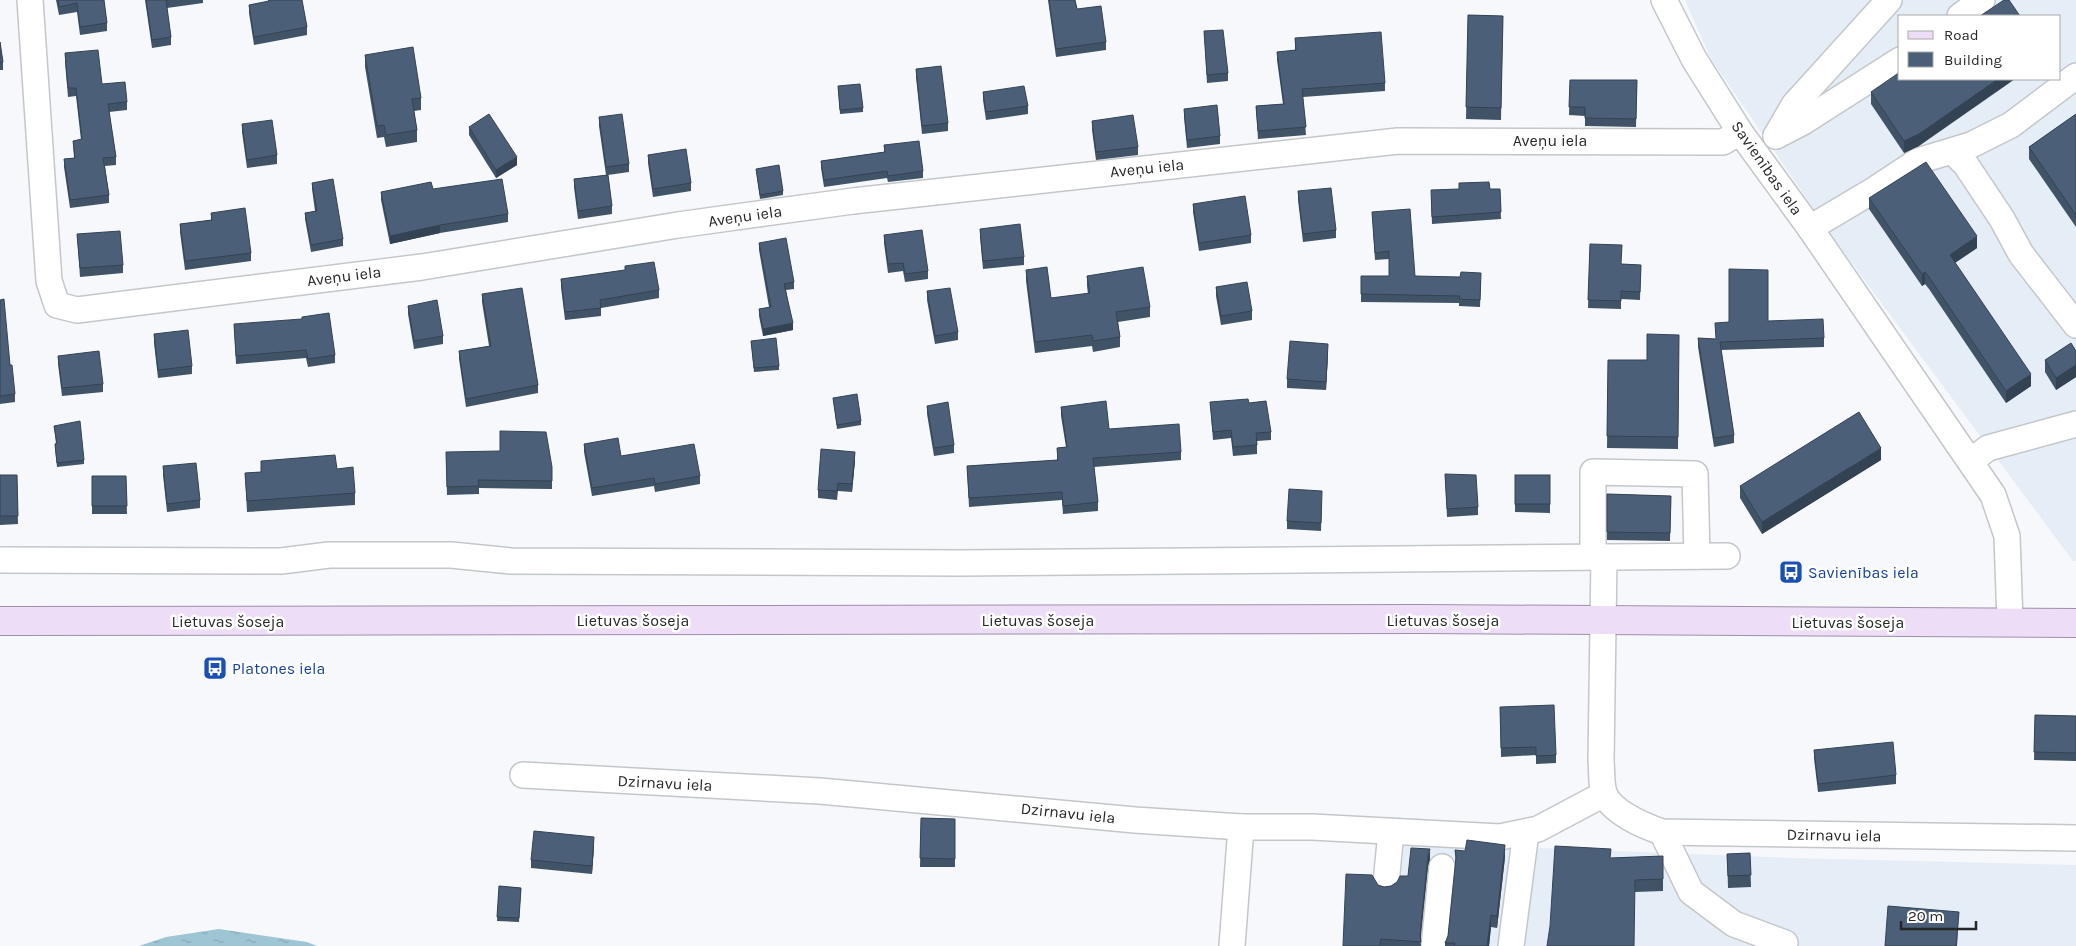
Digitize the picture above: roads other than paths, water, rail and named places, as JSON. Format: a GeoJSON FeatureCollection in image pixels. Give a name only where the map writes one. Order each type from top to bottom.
{"type":"FeatureCollection","features":[{"type":"Feature","properties":{"kind":"main road","name":"Lietuvas šoseja"},"geometry":{"type":"LineString","coordinates":[[0,621],[1602,620],[2076,623]]}},
{"type":"Feature","properties":{"kind":"street","name":"Aveņu iela"},"geometry":{"type":"LineString","coordinates":[[30,0],[48,281],[57,305],[77,310],[422,267],[678,225],[853,201],[1388,142],[1477,140],[1723,142],[1740,132]]}},
{"type":"Feature","properties":{"kind":"street","name":"Savienības iela"},"geometry":{"type":"LineString","coordinates":[[1664,0],[1694,59],[1740,132],[1810,228],[1971,461],[1993,496],[2006,536],[2010,622]]}},
{"type":"Feature","properties":{"kind":"street"},"geometry":{"type":"LineString","coordinates":[[1776,136],[1794,105],[1889,0]]}},
{"type":"Feature","properties":{"kind":"street"},"geometry":{"type":"LineString","coordinates":[[1961,15],[1982,0]]}},
{"type":"Feature","properties":{"kind":"street"},"geometry":{"type":"LineString","coordinates":[[1756,152],[1776,136],[1803,122],[1898,61]]}},
{"type":"Feature","properties":{"kind":"street"},"geometry":{"type":"LineString","coordinates":[[1810,228],[1918,161],[1971,145],[2011,125],[2076,76]]}},
{"type":"Feature","properties":{"kind":"street"},"geometry":{"type":"LineString","coordinates":[[1952,151],[1966,165],[2002,219],[2021,254],[2076,325]]}},
{"type":"Feature","properties":{"kind":"street"},"geometry":{"type":"LineString","coordinates":[[1971,461],[1988,448],[2076,424]]}},
{"type":"Feature","properties":{"kind":"street"},"geometry":{"type":"LineString","coordinates":[[1604,794],[1600,720],[1602,620],[1593,472],[1695,474],[1697,556]]}},
{"type":"Feature","properties":{"kind":"street"},"geometry":{"type":"LineString","coordinates":[[0,560],[282,561],[329,555],[442,555],[511,561],[932,563],[1727,556]]}},
{"type":"Feature","properties":{"kind":"street","name":"Dzirnavu iela"},"geometry":{"type":"LineString","coordinates":[[523,775],[820,791],[1135,820],[1241,827],[1312,827],[1500,837],[1538,830],[1604,794],[1620,812],[1644,826],[1662,832],[2076,838]]}},
{"type":"Feature","properties":{"kind":"street"},"geometry":{"type":"LineString","coordinates":[[1232,946],[1241,827]]}},
{"type":"Feature","properties":{"kind":"street"},"geometry":{"type":"LineString","coordinates":[[1386,883],[1391,832]]}},
{"type":"Feature","properties":{"kind":"street"},"geometry":{"type":"LineString","coordinates":[[1511,946],[1526,832]]}},
{"type":"Feature","properties":{"kind":"street"},"geometry":{"type":"LineString","coordinates":[[1662,832],[1691,892],[1734,924],[1785,943]]}},
{"type":"Feature","properties":{"kind":"street"},"geometry":{"type":"LineString","coordinates":[[1434,946],[1442,867]]}},
{"type":"Feature","properties":{"kind":"water"},"geometry":{"type":"Polygon","coordinates":[[[219,929],[307,942],[317,946],[139,946],[166,937],[219,929]]]}},
{"type":"Feature","properties":{"kind":"place","name":"Savienības iela"},"geometry":{"type":"Point","coordinates":[1791,572]}},
{"type":"Feature","properties":{"kind":"place","name":"Platones iela"},"geometry":{"type":"Point","coordinates":[215,668]}}]}
